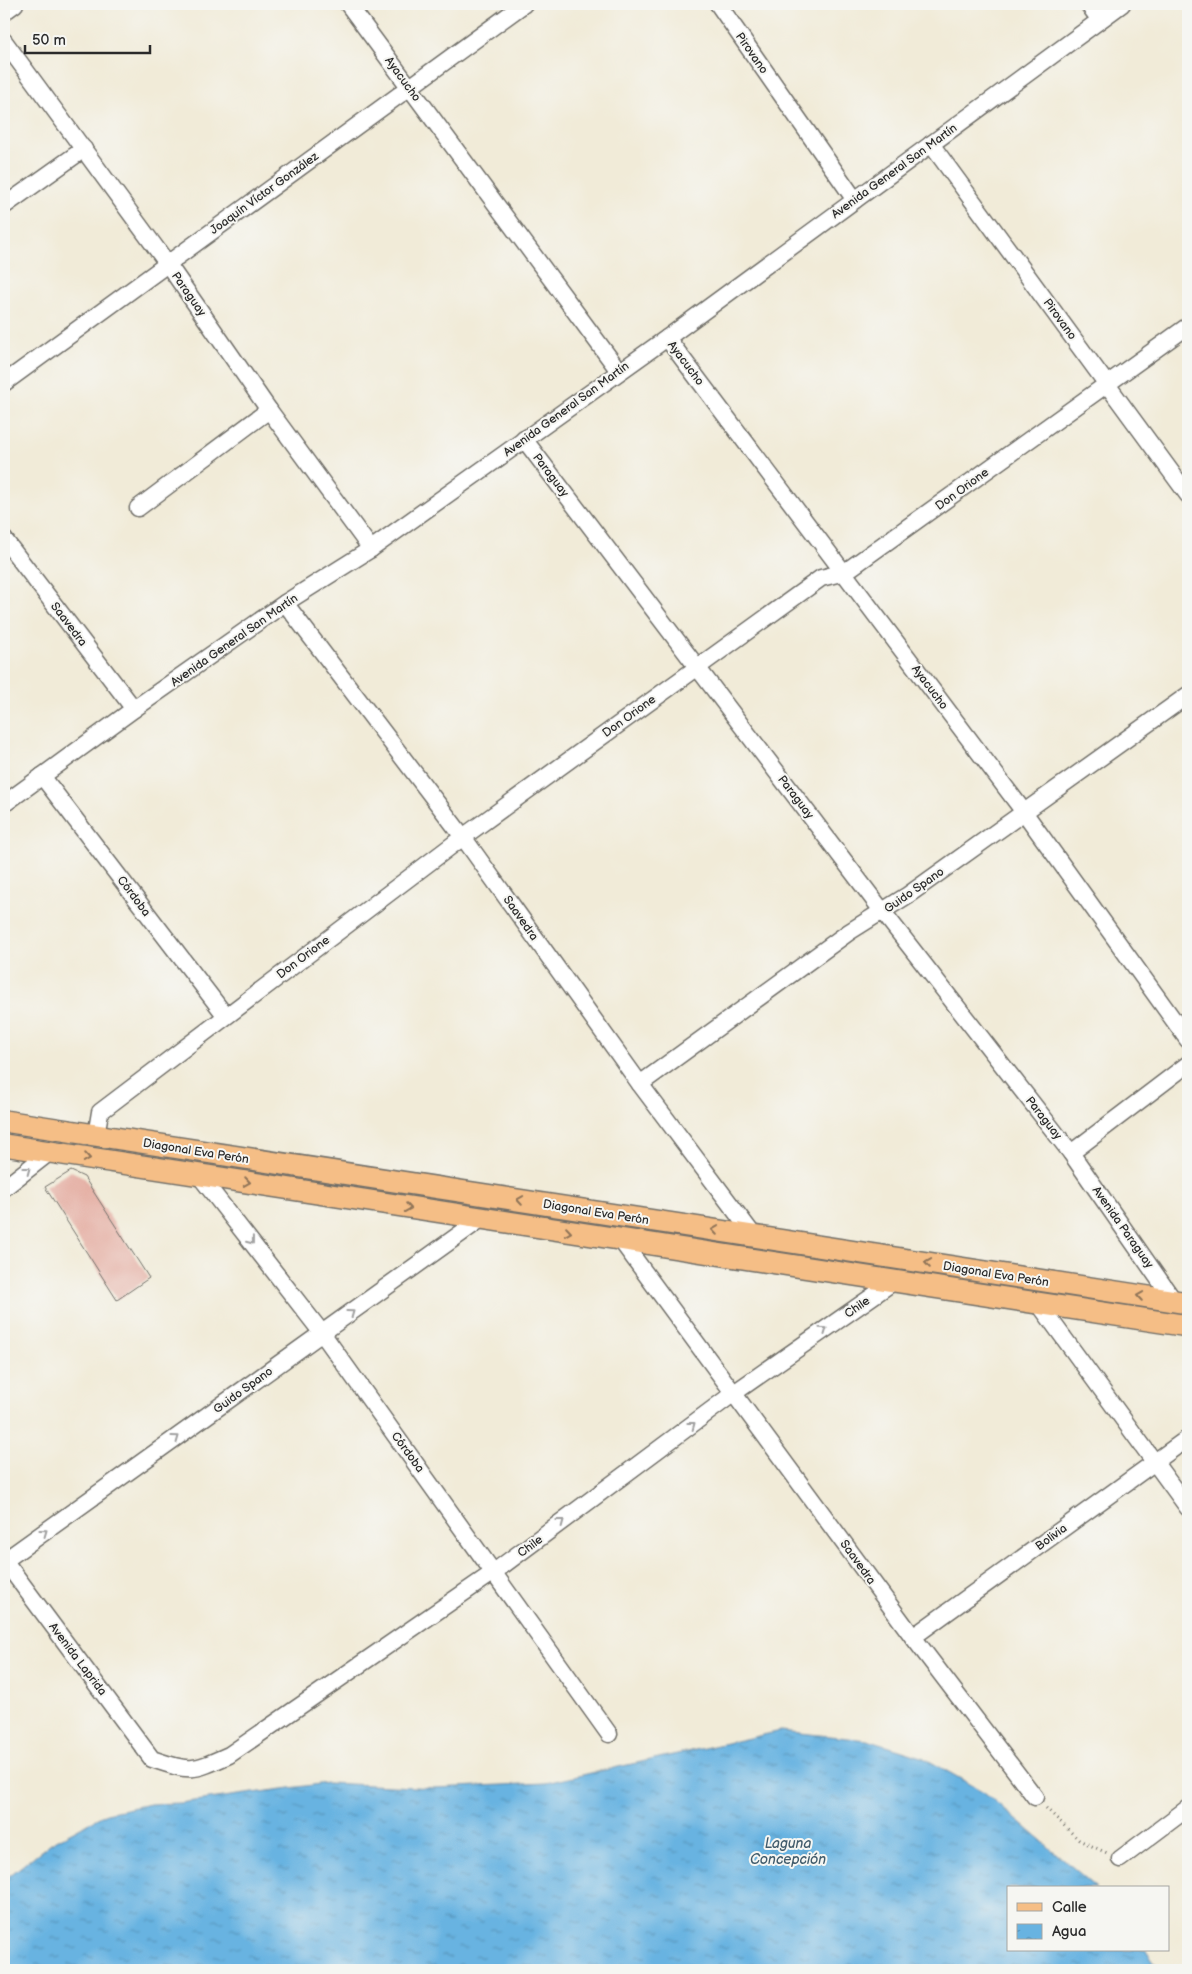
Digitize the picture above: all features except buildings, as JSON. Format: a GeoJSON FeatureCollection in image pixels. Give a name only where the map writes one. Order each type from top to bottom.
{"type":"FeatureCollection","features":[{"type":"Feature","properties":{"kind":"main road","name":"Diagonal Eva Perón"},"geometry":{"type":"LineString","coordinates":[[4,1122],[1181,1302]]}},
{"type":"Feature","properties":{"kind":"main road","name":"Diagonal Eva Perón"},"geometry":{"type":"LineString","coordinates":[[4,1145],[1188,1326]]}},
{"type":"Feature","properties":{"kind":"street"},"geometry":{"type":"LineString","coordinates":[[4,12],[15,4]]}},
{"type":"Feature","properties":{"kind":"street","name":"Ayacucho"},"geometry":{"type":"LineString","coordinates":[[348,4],[619,371]]}},
{"type":"Feature","properties":{"kind":"street","name":"Joaquín Víctor González"},"geometry":{"type":"LineString","coordinates":[[4,382],[524,4]]}},
{"type":"Feature","properties":{"kind":"street","name":"Pirovano"},"geometry":{"type":"LineString","coordinates":[[718,4],[855,200]]}},
{"type":"Feature","properties":{"kind":"street"},"geometry":{"type":"LineString","coordinates":[[1088,4],[1100,20]]}},
{"type":"Feature","properties":{"kind":"street","name":"Avenida General San Martín"},"geometry":{"type":"LineString","coordinates":[[4,804],[134,709],[285,603],[371,549],[667,338],[1122,4]]}},
{"type":"Feature","properties":{"kind":"street","name":"Paraguay"},"geometry":{"type":"LineString","coordinates":[[4,41],[167,263],[269,410],[371,549]]}},
{"type":"Feature","properties":{"kind":"street","name":"Pirovano"},"geometry":{"type":"LineString","coordinates":[[931,144],[1188,495]]}},
{"type":"Feature","properties":{"kind":"street"},"geometry":{"type":"LineString","coordinates":[[4,206],[84,149]]}},
{"type":"Feature","properties":{"kind":"street","name":"Don Orione"},"geometry":{"type":"LineString","coordinates":[[96,1136],[100,1112],[225,1015],[464,837],[821,578],[845,572],[1188,326]]}},
{"type":"Feature","properties":{"kind":"street","name":"Ayacucho"},"geometry":{"type":"LineString","coordinates":[[667,338],[1024,812],[1188,1040]]}},
{"type":"Feature","properties":{"kind":"street"},"geometry":{"type":"LineString","coordinates":[[138,508],[269,410]]}},
{"type":"Feature","properties":{"kind":"street","name":"Paraguay"},"geometry":{"type":"LineString","coordinates":[[524,439],[883,912],[1071,1153]]}},
{"type":"Feature","properties":{"kind":"street","name":"Saavedra"},"geometry":{"type":"LineString","coordinates":[[4,540],[134,709]]}},
{"type":"Feature","properties":{"kind":"street","name":"Saavedra"},"geometry":{"type":"LineString","coordinates":[[285,603],[464,837],[640,1084],[754,1236]]}},
{"type":"Feature","properties":{"kind":"street","name":"Guido Spano"},"geometry":{"type":"LineString","coordinates":[[640,1084],[850,932],[883,912],[1188,694]]}},
{"type":"Feature","properties":{"kind":"street","name":"Córdoba"},"geometry":{"type":"LineString","coordinates":[[42,776],[225,1015]]}},
{"type":"Feature","properties":{"kind":"street"},"geometry":{"type":"LineString","coordinates":[[1071,1153],[1188,1064]]}},
{"type":"Feature","properties":{"kind":"street"},"geometry":{"type":"LineString","coordinates":[[4,1188],[50,1152]]}},
{"type":"Feature","properties":{"kind":"street","name":"Avenida Paraguay"},"geometry":{"type":"LineString","coordinates":[[1071,1153],[1181,1302]]}},
{"type":"Feature","properties":{"kind":"street","name":"Córdoba"},"geometry":{"type":"LineString","coordinates":[[199,1175],[322,1333],[609,1734]]}},
{"type":"Feature","properties":{"kind":"street","name":"Guido Spano"},"geometry":{"type":"LineString","coordinates":[[4,1560],[481,1219]]}},
{"type":"Feature","properties":{"kind":"street","name":"Saavedra"},"geometry":{"type":"LineString","coordinates":[[620,1239],[913,1637],[1035,1797]]}},
{"type":"Feature","properties":{"kind":"street","name":"Chile"},"geometry":{"type":"LineString","coordinates":[[152,1759],[185,1770],[201,1768],[229,1755],[494,1572],[734,1393],[893,1282]]}},
{"type":"Feature","properties":{"kind":"street"},"geometry":{"type":"LineString","coordinates":[[1039,1304],[1188,1508]]}},
{"type":"Feature","properties":{"kind":"street","name":"Bolivia"},"geometry":{"type":"LineString","coordinates":[[913,1637],[1188,1438]]}},
{"type":"Feature","properties":{"kind":"street","name":"Avenida Laprida"},"geometry":{"type":"LineString","coordinates":[[4,1560],[152,1759]]}},
{"type":"Feature","properties":{"kind":"street"},"geometry":{"type":"LineString","coordinates":[[1120,1859],[1188,1808]]}},
{"type":"Feature","properties":{"kind":"path"},"geometry":{"type":"LineString","coordinates":[[1035,1797],[1079,1840],[1120,1859]]}},
{"type":"Feature","properties":{"kind":"water","name":"Laguna Concepción"},"geometry":{"type":"Polygon","coordinates":[[[781,1731],[867,1740],[922,1757],[984,1792],[1095,1886],[1007,1886],[1007,1952],[1147,1952],[1160,1970],[4,1970],[4,1880],[51,1843],[107,1813],[150,1804],[180,1803],[327,1783],[435,1788],[546,1783],[781,1731]]]}}]}
